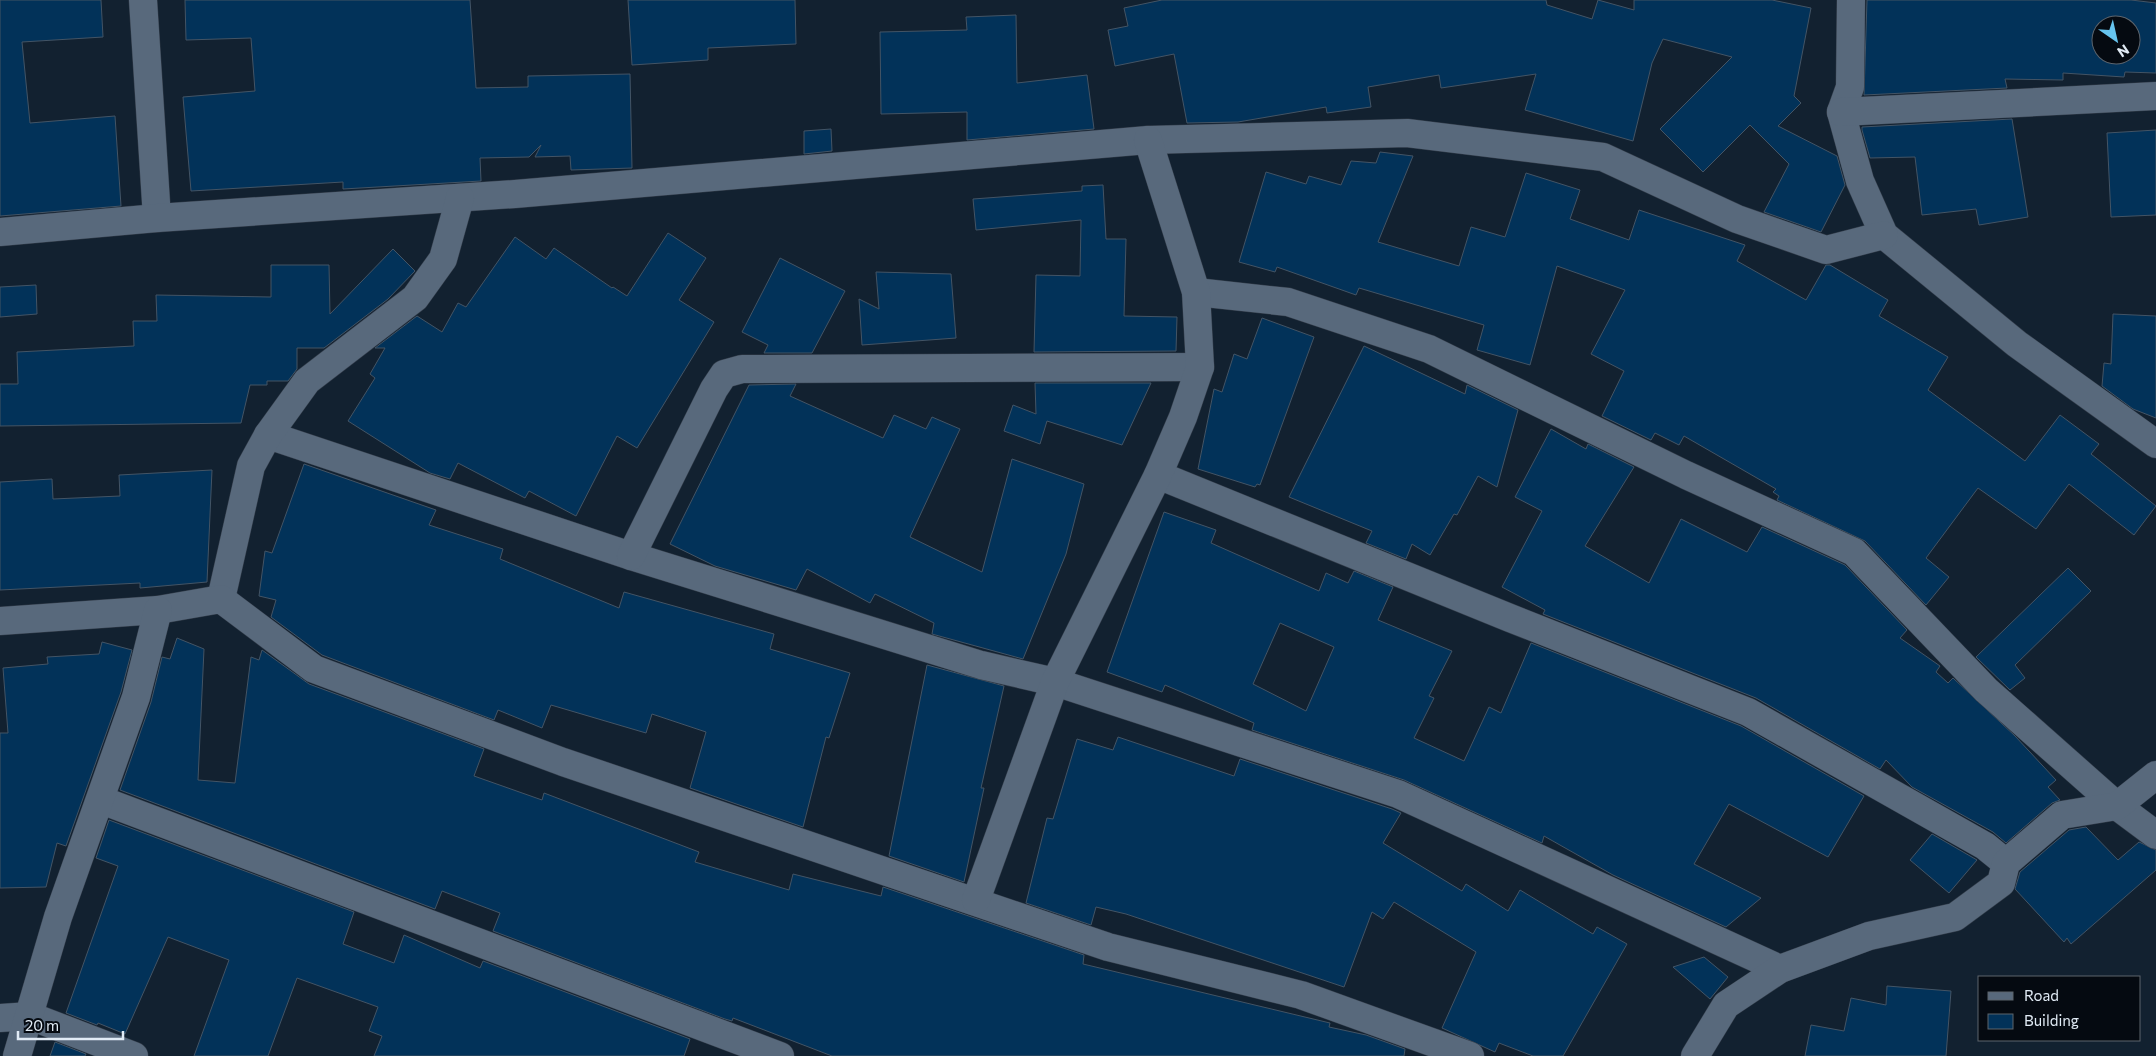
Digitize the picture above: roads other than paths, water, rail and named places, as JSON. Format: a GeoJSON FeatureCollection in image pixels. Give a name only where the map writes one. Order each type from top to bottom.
{"type":"FeatureCollection","features":[{"type":"Feature","properties":{"kind":"street"},"geometry":{"type":"LineString","coordinates":[[143,0],[157,218]]}},
{"type":"Feature","properties":{"kind":"street"},"geometry":{"type":"LineString","coordinates":[[1851,0],[1850,87],[1841,112],[1860,181],[1884,235],[2017,344],[2156,444]]}},
{"type":"Feature","properties":{"kind":"street"},"geometry":{"type":"LineString","coordinates":[[1841,112],[2156,96]]}},
{"type":"Feature","properties":{"kind":"street"},"geometry":{"type":"LineString","coordinates":[[0,232],[157,218],[460,198],[1148,140],[1407,133],[1603,157],[1737,218],[1826,250],[1884,235]]}},
{"type":"Feature","properties":{"kind":"street"},"geometry":{"type":"LineString","coordinates":[[976,900],[1056,682],[1158,475],[1183,417],[1200,368],[1196,292],[1148,140]]}},
{"type":"Feature","properties":{"kind":"street"},"geometry":{"type":"LineString","coordinates":[[222,598],[250,466],[268,436],[307,381],[415,298],[443,259],[460,198]]}},
{"type":"Feature","properties":{"kind":"street"},"geometry":{"type":"LineString","coordinates":[[1196,292],[1288,302],[1429,349],[1686,475],[1854,552],[1986,690],[2117,806],[2156,835]]}},
{"type":"Feature","properties":{"kind":"street"},"geometry":{"type":"LineString","coordinates":[[631,556],[714,389],[724,374],[742,368],[1200,368]]}},
{"type":"Feature","properties":{"kind":"street"},"geometry":{"type":"LineString","coordinates":[[268,436],[631,556],[981,665],[1056,682],[1398,794],[1780,970]]}},
{"type":"Feature","properties":{"kind":"street"},"geometry":{"type":"LineString","coordinates":[[1158,475],[1748,712],[1985,846],[2006,863]]}},
{"type":"Feature","properties":{"kind":"street"},"geometry":{"type":"LineString","coordinates":[[0,621],[158,610],[222,598],[314,669],[563,762],[976,900],[1108,947],[1302,996],[1470,1056]]}},
{"type":"Feature","properties":{"kind":"street"},"geometry":{"type":"LineString","coordinates":[[17,1056],[58,916],[101,800],[136,697],[158,610]]}},
{"type":"Feature","properties":{"kind":"street"},"geometry":{"type":"LineString","coordinates":[[1697,1056],[1726,1005],[1780,970],[1869,936],[1955,917],[2001,883],[2006,863],[2062,815],[2117,806],[2156,775]]}},
{"type":"Feature","properties":{"kind":"street"},"geometry":{"type":"LineString","coordinates":[[101,800],[780,1056]]}},
{"type":"Feature","properties":{"kind":"street"},"geometry":{"type":"LineString","coordinates":[[0,1018],[30,1016],[134,1056]]}}]}
